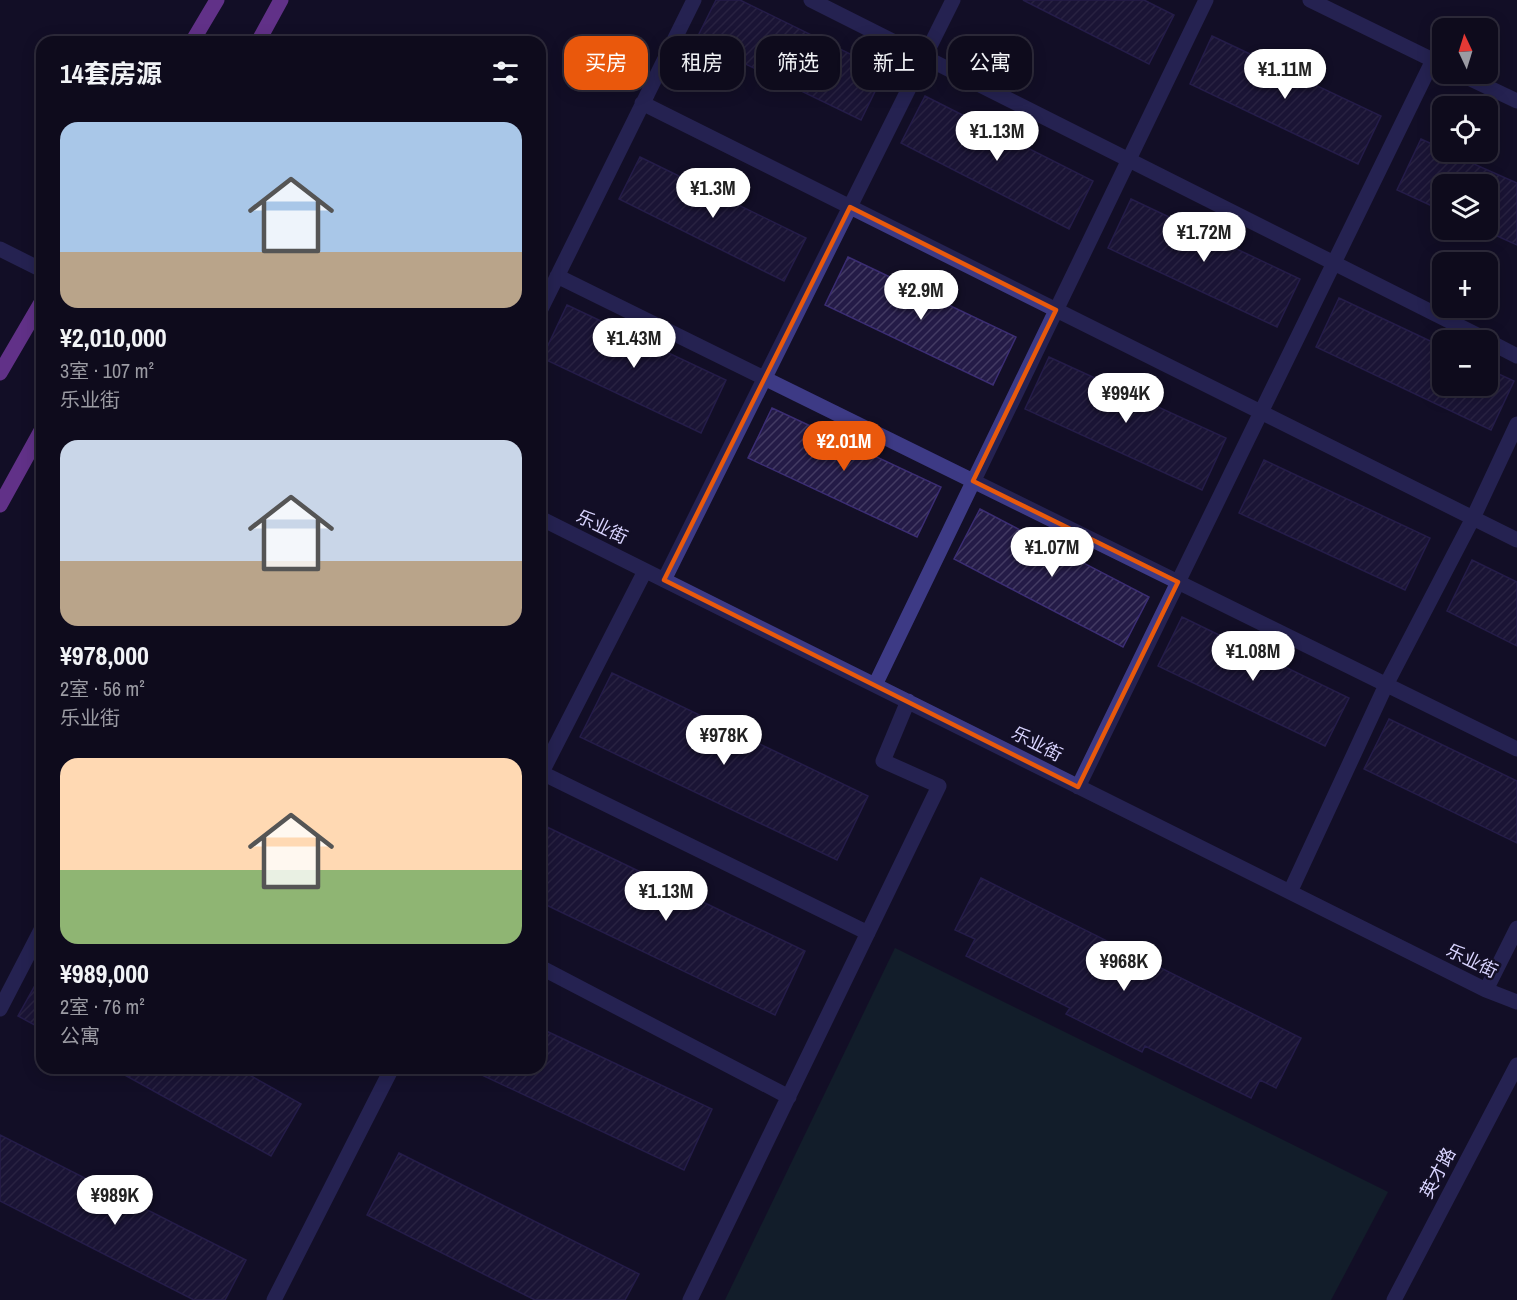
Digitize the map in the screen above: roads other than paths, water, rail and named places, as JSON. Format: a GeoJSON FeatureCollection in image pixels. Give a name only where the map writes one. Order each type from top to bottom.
{"type":"FeatureCollection","features":[{"type":"Feature","properties":{"kind":"main road"},"geometry":{"type":"LineString","coordinates":[[196,36],[217,0]]}},
{"type":"Feature","properties":{"kind":"main road"},"geometry":{"type":"LineString","coordinates":[[261,36],[281,0]]}},
{"type":"Feature","properties":{"kind":"main road"},"geometry":{"type":"LineString","coordinates":[[0,373],[36,311]]}},
{"type":"Feature","properties":{"kind":"main road"},"geometry":{"type":"LineString","coordinates":[[0,505],[36,440]]}},
{"type":"Feature","properties":{"kind":"street"},"geometry":{"type":"LineString","coordinates":[[546,299],[694,0]]}},
{"type":"Feature","properties":{"kind":"street"},"geometry":{"type":"LineString","coordinates":[[811,0],[883,36]]}},
{"type":"Feature","properties":{"kind":"street"},"geometry":{"type":"LineString","coordinates":[[935,36],[953,0]]}},
{"type":"Feature","properties":{"kind":"street"},"geometry":{"type":"LineString","coordinates":[[875,685],[1206,0]]}},
{"type":"Feature","properties":{"kind":"street"},"geometry":{"type":"LineString","coordinates":[[1310,0],[1432,60]]}},
{"type":"Feature","properties":{"kind":"street"},"geometry":{"type":"LineString","coordinates":[[936,63],[1465,330]]}},
{"type":"Feature","properties":{"kind":"street"},"geometry":{"type":"LineString","coordinates":[[1078,787],[1334,263],[1432,75]]}},
{"type":"Feature","properties":{"kind":"street"},"geometry":{"type":"LineString","coordinates":[[1480,84],[1517,102]]}},
{"type":"Feature","properties":{"kind":"street"},"geometry":{"type":"LineString","coordinates":[[664,580],[908,90]]}},
{"type":"Feature","properties":{"kind":"street"},"geometry":{"type":"LineString","coordinates":[[642,103],[1517,540]]}},
{"type":"Feature","properties":{"kind":"street"},"geometry":{"type":"LineString","coordinates":[[0,249],[36,267]]}},
{"type":"Feature","properties":{"kind":"street"},"geometry":{"type":"LineString","coordinates":[[557,276],[1517,749]]}},
{"type":"Feature","properties":{"kind":"street"},"geometry":{"type":"LineString","coordinates":[[1498,346],[1517,356]]}},
{"type":"Feature","properties":{"kind":"street"},"geometry":{"type":"LineString","coordinates":[[1290,892],[1386,685],[1473,518],[1517,424]]}},
{"type":"Feature","properties":{"kind":"street","name":"乐业街"},"geometry":{"type":"LineString","coordinates":[[546,521],[1486,990],[1517,1002]]}},
{"type":"Feature","properties":{"kind":"street"},"geometry":{"type":"LineString","coordinates":[[546,764],[645,571]]}},
{"type":"Feature","properties":{"kind":"street"},"geometry":{"type":"LineString","coordinates":[[690,1300],[939,786],[883,761],[908,701]]}},
{"type":"Feature","properties":{"kind":"street"},"geometry":{"type":"LineString","coordinates":[[546,776],[868,933]]}},
{"type":"Feature","properties":{"kind":"street"},"geometry":{"type":"LineString","coordinates":[[1486,990],[1517,928]]}},
{"type":"Feature","properties":{"kind":"street"},"geometry":{"type":"LineString","coordinates":[[0,1009],[36,940]]}},
{"type":"Feature","properties":{"kind":"street"},"geometry":{"type":"LineString","coordinates":[[546,970],[789,1096]]}},
{"type":"Feature","properties":{"kind":"street","name":"英才路"},"geometry":{"type":"LineString","coordinates":[[1394,1300],[1517,1065]]}},
{"type":"Feature","properties":{"kind":"street"},"geometry":{"type":"LineString","coordinates":[[274,1300],[389,1074]]}}]}
